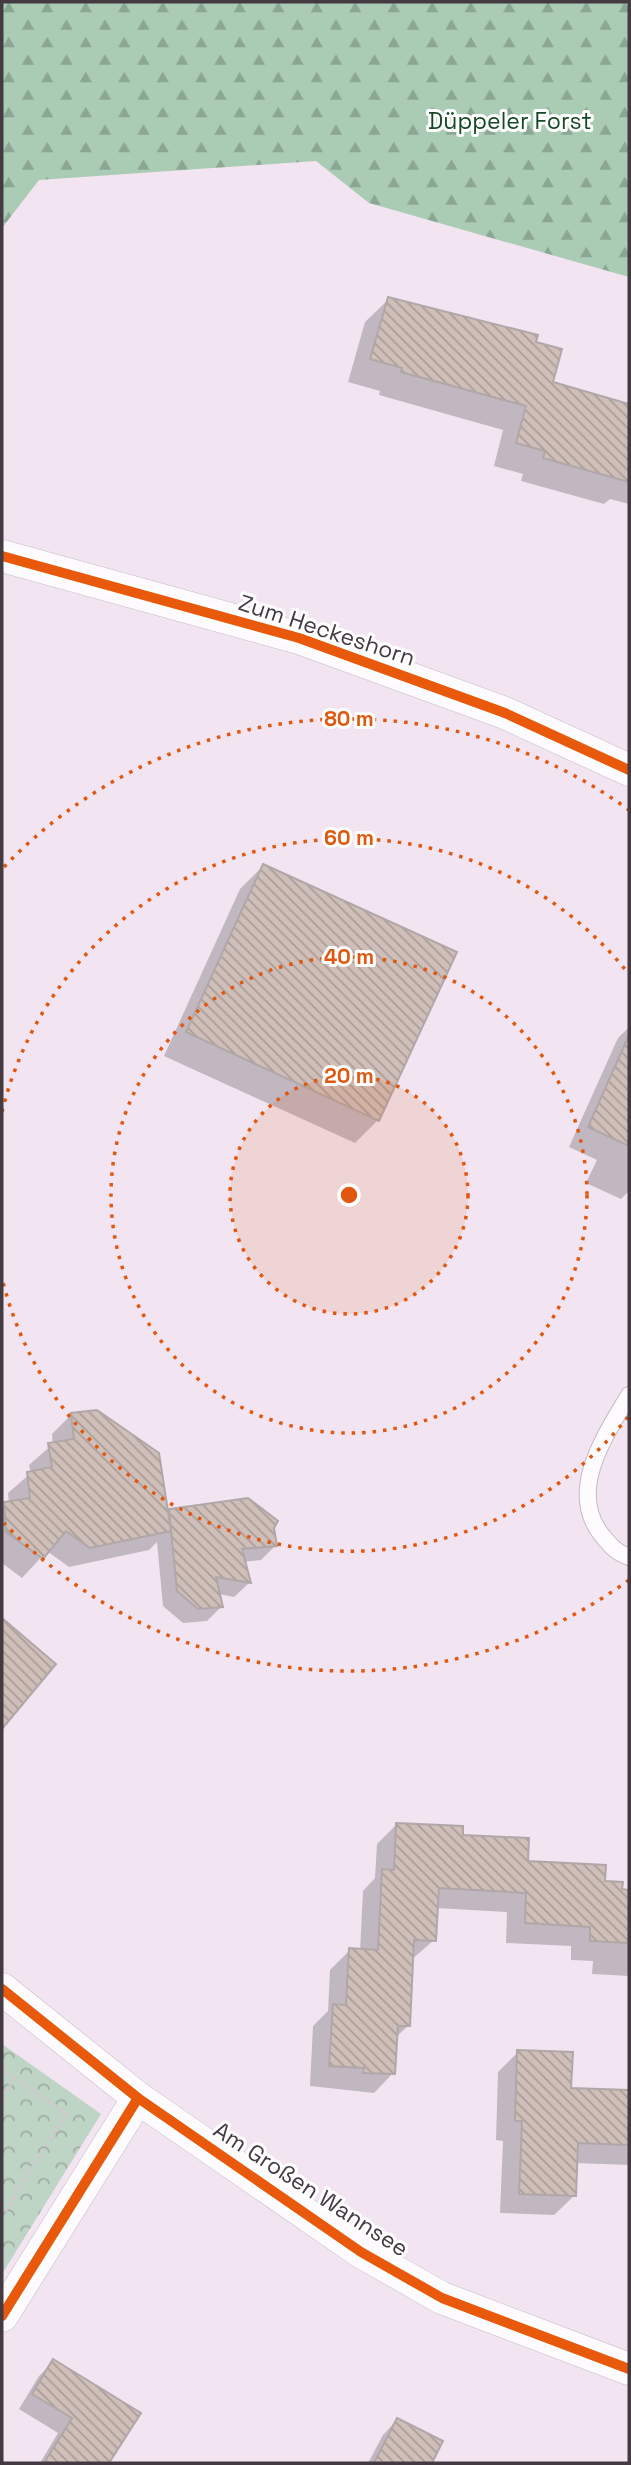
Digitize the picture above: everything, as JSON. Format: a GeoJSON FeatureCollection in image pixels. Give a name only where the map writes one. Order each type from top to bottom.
{"type":"FeatureCollection","features":[{"type":"Feature","properties":{"kind":"street","name":"Zum Heckeshorn"},"geometry":{"type":"LineString","coordinates":[[2,556],[299,638],[505,713],[629,770]]}},
{"type":"Feature","properties":{"kind":"street","name":"Am Großen Wannsee"},"geometry":{"type":"LineString","coordinates":[[2,1989],[138,2098],[361,2252],[442,2298],[629,2369]]}},
{"type":"Feature","properties":{"kind":"street"},"geometry":{"type":"LineString","coordinates":[[2,2316],[138,2098]]}},
{"type":"Feature","properties":{"kind":"lane"},"geometry":{"type":"LineString","coordinates":[[629,1395],[609,1429],[590,1472],[587,1505],[604,1538],[616,1553],[629,1557]]}},
{"type":"Feature","properties":{"kind":"path"},"geometry":{"type":"LineString","coordinates":[[2,2070],[66,2114],[2,2215]]}},
{"type":"Feature","properties":{"kind":"path"},"geometry":{"type":"LineString","coordinates":[[2,2097],[14,2079]]}},
{"type":"Feature","properties":{"kind":"green space","name":"Düppeler Forst"},"geometry":{"type":"Polygon","coordinates":[[[2,2],[629,2],[629,277],[369,203],[316,161],[39,180],[2,228],[2,2]]]}},
{"type":"Feature","properties":{"kind":"green space"},"geometry":{"type":"Polygon","coordinates":[[[2,2044],[101,2114],[2,2274],[2,2044]]]}},
{"type":"Feature","properties":{"kind":"building"},"geometry":{"type":"Polygon","coordinates":[[[388,297],[538,335],[536,342],[562,349],[553,382],[629,404],[629,482],[543,458],[545,451],[516,443],[526,406],[401,372],[402,368],[370,359],[388,297]]]}},
{"type":"Feature","properties":{"kind":"building"},"geometry":{"type":"Polygon","coordinates":[[[263,864],[457,952],[379,1121],[186,1032],[263,864]]]}},
{"type":"Feature","properties":{"kind":"building"},"geometry":{"type":"Polygon","coordinates":[[[629,1035],[629,1146],[588,1127],[629,1035]]]}},
{"type":"Feature","properties":{"kind":"building"},"geometry":{"type":"Polygon","coordinates":[[[97,1410],[159,1453],[171,1531],[90,1548],[66,1531],[43,1559],[6,1532],[4,1502],[30,1498],[27,1472],[52,1467],[48,1443],[74,1439],[71,1413],[97,1410]]]}},
{"type":"Feature","properties":{"kind":"building"},"geometry":{"type":"Polygon","coordinates":[[[248,1498],[278,1521],[274,1528],[277,1546],[242,1549],[251,1583],[216,1577],[223,1607],[198,1609],[177,1591],[169,1509],[248,1498]]]}},
{"type":"Feature","properties":{"kind":"building"},"geometry":{"type":"Polygon","coordinates":[[[2,1618],[56,1664],[2,1729],[2,1618]]]}},
{"type":"Feature","properties":{"kind":"building"},"geometry":{"type":"Polygon","coordinates":[[[396,1823],[463,1826],[463,1835],[529,1838],[528,1861],[606,1865],[605,1881],[623,1882],[622,1889],[629,1890],[629,1943],[590,1941],[590,1927],[525,1923],[526,1893],[439,1888],[436,1941],[414,1940],[410,2026],[398,2026],[395,2074],[363,2073],[364,2068],[329,2066],[333,2004],[346,2005],[349,1948],[378,1950],[382,1869],[394,1870],[396,1823]]]}},
{"type":"Feature","properties":{"kind":"building"},"geometry":{"type":"Polygon","coordinates":[[[517,2050],[573,2052],[571,2088],[629,2090],[629,2145],[578,2143],[576,2196],[519,2194],[522,2121],[515,2121],[517,2050]]]}},
{"type":"Feature","properties":{"kind":"building"},"geometry":{"type":"Polygon","coordinates":[[[53,2359],[141,2413],[109,2463],[44,2463],[72,2418],[32,2394],[53,2359]]]}},
{"type":"Feature","properties":{"kind":"building"},"geometry":{"type":"Polygon","coordinates":[[[397,2418],[443,2441],[432,2463],[374,2463],[397,2418]]]}},
{"type":"Feature","properties":{"kind":"cycle path"},"geometry":{"type":"LineString","coordinates":[[2,556],[299,638],[505,713],[629,770]]}},
{"type":"Feature","properties":{"kind":"cycle path"},"geometry":{"type":"LineString","coordinates":[[2,1989],[138,2098],[361,2252],[442,2298],[629,2369]]}},
{"type":"Feature","properties":{"kind":"cycle path"},"geometry":{"type":"LineString","coordinates":[[2,2316],[138,2098]]}}]}
